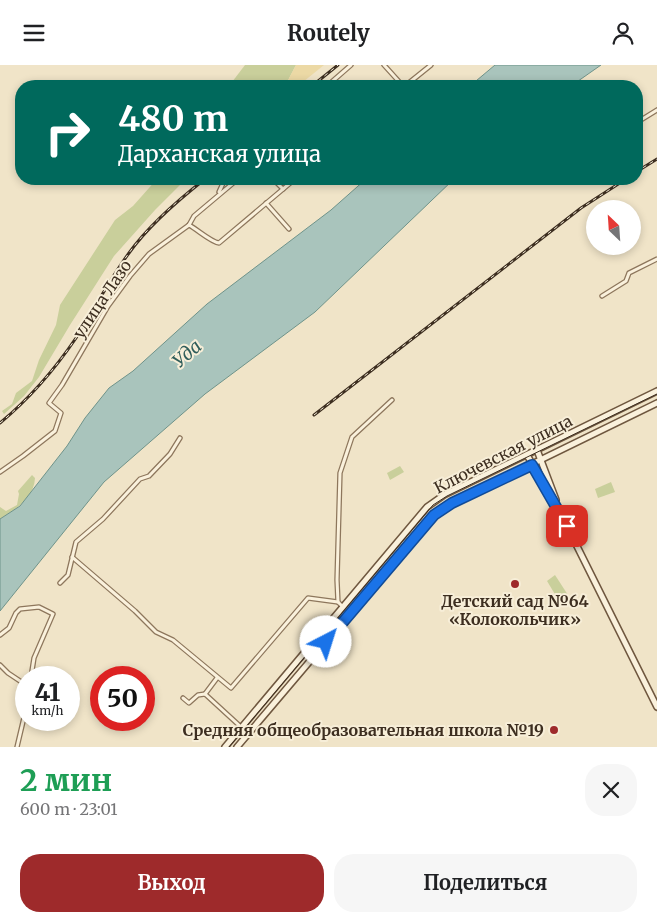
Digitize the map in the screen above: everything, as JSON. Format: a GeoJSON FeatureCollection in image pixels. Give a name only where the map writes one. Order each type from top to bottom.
{"type":"FeatureCollection","features":[{"type":"Feature","properties":{"kind":"main road","name":"Ключевская улица"},"geometry":{"type":"LineString","coordinates":[[225,747],[426,507],[448,493],[657,391]]}},
{"type":"Feature","properties":{"kind":"main road","name":"Ключевская улица"},"geometry":{"type":"LineString","coordinates":[[236,747],[434,515],[452,503],[657,403]]}},
{"type":"Feature","properties":{"kind":"main road"},"geometry":{"type":"LineString","coordinates":[[537,449],[560,512]]}},
{"type":"Feature","properties":{"kind":"main road"},"geometry":{"type":"LineString","coordinates":[[527,455],[560,512],[657,707]]}},
{"type":"Feature","properties":{"kind":"street"},"geometry":{"type":"LineString","coordinates":[[334,80],[351,65]]}},
{"type":"Feature","properties":{"kind":"street"},"geometry":{"type":"LineString","coordinates":[[384,65],[398,80]]}},
{"type":"Feature","properties":{"kind":"street"},"geometry":{"type":"LineString","coordinates":[[412,80],[431,65]]}},
{"type":"Feature","properties":{"kind":"street"},"geometry":{"type":"LineString","coordinates":[[643,119],[657,110]]}},
{"type":"Feature","properties":{"kind":"street"},"geometry":{"type":"LineString","coordinates":[[218,194],[222,185]]}},
{"type":"Feature","properties":{"kind":"street"},"geometry":{"type":"LineString","coordinates":[[230,185],[194,216],[189,225],[200,231],[214,243],[219,243],[288,185]]}},
{"type":"Feature","properties":{"kind":"street"},"geometry":{"type":"LineString","coordinates":[[279,185],[283,189]]}},
{"type":"Feature","properties":{"kind":"street"},"geometry":{"type":"LineString","coordinates":[[266,203],[289,229]]}},
{"type":"Feature","properties":{"kind":"street","name":"улица Лазо"},"geometry":{"type":"LineString","coordinates":[[0,472],[55,431],[61,413],[49,403],[62,385],[108,306],[149,254],[189,225]]}},
{"type":"Feature","properties":{"kind":"street"},"geometry":{"type":"LineString","coordinates":[[602,296],[626,281],[629,273],[657,259]]}},
{"type":"Feature","properties":{"kind":"street"},"geometry":{"type":"LineString","coordinates":[[342,607],[338,602],[337,580],[340,473],[352,437],[392,400]]}},
{"type":"Feature","properties":{"kind":"street"},"geometry":{"type":"LineString","coordinates":[[60,583],[68,575],[76,542],[103,519],[140,479],[149,476],[170,454],[180,438]]}},
{"type":"Feature","properties":{"kind":"street"},"geometry":{"type":"LineString","coordinates":[[72,557],[135,611],[156,632],[173,640],[231,688],[308,598],[338,602]]}},
{"type":"Feature","properties":{"kind":"street"},"geometry":{"type":"LineString","coordinates":[[0,635],[9,628],[20,609],[39,607],[53,614],[34,658],[33,666]]}},
{"type":"Feature","properties":{"kind":"street"},"geometry":{"type":"LineString","coordinates":[[0,665],[15,678]]}},
{"type":"Feature","properties":{"kind":"street"},"geometry":{"type":"LineString","coordinates":[[205,695],[217,678]]}},
{"type":"Feature","properties":{"kind":"street"},"geometry":{"type":"LineString","coordinates":[[182,698],[189,703],[198,695],[205,695],[241,727]]}},
{"type":"Feature","properties":{"kind":"street"},"geometry":{"type":"LineString","coordinates":[[18,747],[21,731]]}},
{"type":"Feature","properties":{"kind":"green space"},"geometry":{"type":"Polygon","coordinates":[[[245,65],[296,65],[288,80],[234,80],[245,65]]]}},
{"type":"Feature","properties":{"kind":"green space"},"geometry":{"type":"Polygon","coordinates":[[[152,185],[180,185],[114,256],[39,377],[24,396],[4,414],[2,411],[12,404],[16,393],[32,381],[39,360],[56,325],[60,305],[115,220],[133,206],[152,185]]]}},
{"type":"Feature","properties":{"kind":"green space"},"geometry":{"type":"Polygon","coordinates":[[[400,466],[404,472],[390,480],[387,473],[400,466]]]}},
{"type":"Feature","properties":{"kind":"green space"},"geometry":{"type":"Polygon","coordinates":[[[32,475],[35,478],[34,485],[28,497],[18,507],[0,519],[0,507],[6,511],[17,505],[18,491],[32,475]]]}},
{"type":"Feature","properties":{"kind":"green space"},"geometry":{"type":"Polygon","coordinates":[[[611,482],[615,492],[598,498],[595,489],[611,482]]]}},
{"type":"Feature","properties":{"kind":"green space"},"geometry":{"type":"Polygon","coordinates":[[[555,575],[568,595],[559,601],[547,581],[555,575]]]}},
{"type":"Feature","properties":{"kind":"sand"},"geometry":{"type":"Polygon","coordinates":[[[296,65],[324,65],[305,80],[288,80],[296,65]]]}},
{"type":"Feature","properties":{"kind":"water"},"geometry":{"type":"Polygon","coordinates":[[[495,65],[601,65],[580,80],[477,80],[495,65]]]}},
{"type":"Feature","properties":{"kind":"water","name":"Уда"},"geometry":{"type":"Polygon","coordinates":[[[359,185],[448,185],[315,312],[205,394],[104,482],[0,611],[0,519],[20,506],[109,388],[133,371],[207,304],[331,210],[359,185]]]}},
{"type":"Feature","properties":{"kind":"tram line"},"geometry":{"type":"LineString","coordinates":[[229,747],[433,505],[447,496],[657,394]]}},
{"type":"Feature","properties":{"kind":"railway"},"geometry":{"type":"LineString","coordinates":[[319,80],[338,65]]}},
{"type":"Feature","properties":{"kind":"railway"},"geometry":{"type":"LineString","coordinates":[[643,168],[657,159]]}},
{"type":"Feature","properties":{"kind":"railway"},"geometry":{"type":"LineString","coordinates":[[0,423],[31,394],[59,361],[76,338],[129,253],[145,233],[198,185]]}},
{"type":"Feature","properties":{"kind":"railway"},"geometry":{"type":"LineString","coordinates":[[314,415],[581,208],[617,185]]}},
{"type":"Feature","properties":{"kind":"place","name":"Детский сад №64 «Колокольчик»"},"geometry":{"type":"Point","coordinates":[515,584]}},
{"type":"Feature","properties":{"kind":"place","name":"Средняя общеобразовательная школа №19"},"geometry":{"type":"Point","coordinates":[554,730]}},
{"type":"Feature","properties":{"kind":"route"},"geometry":{"type":"LineString","coordinates":[[326,642],[434,515],[452,503],[532,465],[567,526]]}}]}
